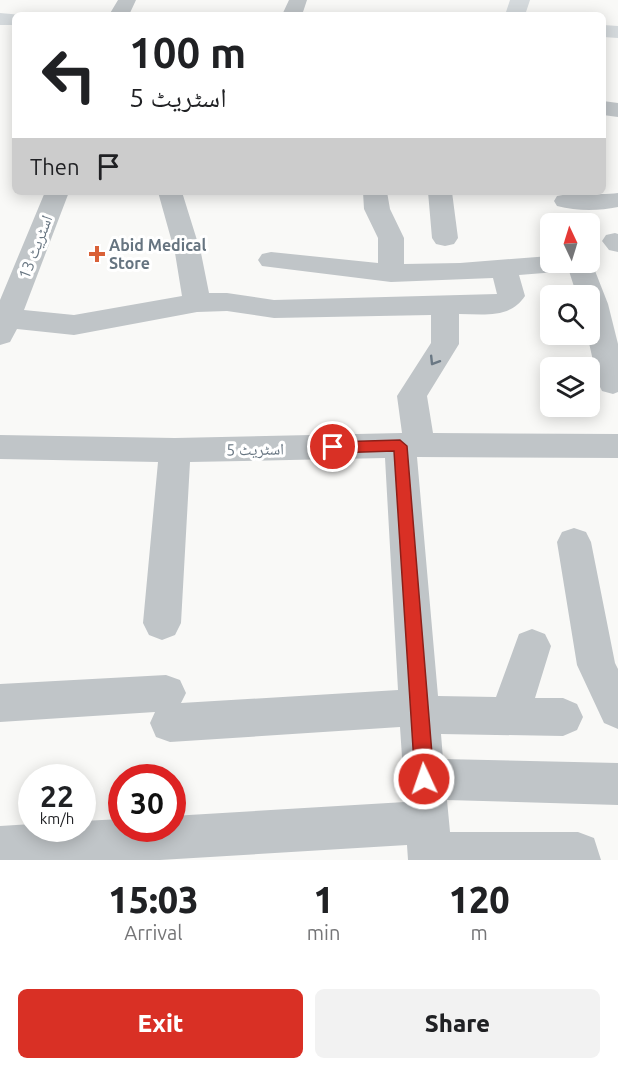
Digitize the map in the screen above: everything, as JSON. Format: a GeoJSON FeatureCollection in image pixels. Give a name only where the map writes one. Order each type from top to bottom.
{"type":"FeatureCollection","features":[{"type":"Feature","properties":{"kind":"street","name":"اسٹریٹ 13"},"geometry":{"type":"LineString","coordinates":[[4,326],[10,287],[56,195]]}},
{"type":"Feature","properties":{"kind":"street"},"geometry":{"type":"LineString","coordinates":[[171,195],[188,253],[197,303]]}},
{"type":"Feature","properties":{"kind":"street"},"geometry":{"type":"LineString","coordinates":[[375,195],[377,209],[391,238],[391,273]]}},
{"type":"Feature","properties":{"kind":"street"},"geometry":{"type":"LineString","coordinates":[[440,195],[446,238]]}},
{"type":"Feature","properties":{"kind":"street"},"geometry":{"type":"LineString","coordinates":[[567,206],[618,200]]}},
{"type":"Feature","properties":{"kind":"street"},"geometry":{"type":"LineString","coordinates":[[271,260],[391,273],[460,272],[540,265]]}},
{"type":"Feature","properties":{"kind":"street"},"geometry":{"type":"LineString","coordinates":[[4,326],[74,325],[197,303],[227,302],[274,309],[502,304],[511,296],[504,268]]}},
{"type":"Feature","properties":{"kind":"street"},"geometry":{"type":"LineString","coordinates":[[581,273],[594,304],[613,383]]}},
{"type":"Feature","properties":{"kind":"street"},"geometry":{"type":"LineString","coordinates":[[429,845],[420,711],[410,445],[412,396],[445,344],[445,306]]}},
{"type":"Feature","properties":{"kind":"street","name":"اسٹریٹ 5"},"geometry":{"type":"LineString","coordinates":[[0,447],[175,450],[410,445],[618,446]]}},
{"type":"Feature","properties":{"kind":"street"},"geometry":{"type":"LineString","coordinates":[[162,623],[175,450]]}},
{"type":"Feature","properties":{"kind":"street"},"geometry":{"type":"LineString","coordinates":[[574,542],[596,665],[618,710]]}},
{"type":"Feature","properties":{"kind":"street"},"geometry":{"type":"LineString","coordinates":[[510,716],[532,646]]}},
{"type":"Feature","properties":{"kind":"street"},"geometry":{"type":"LineString","coordinates":[[0,703],[420,711],[563,717]]}},
{"type":"Feature","properties":{"kind":"street"},"geometry":{"type":"LineString","coordinates":[[424,779],[618,784]]}},
{"type":"Feature","properties":{"kind":"street"},"geometry":{"type":"LineString","coordinates":[[0,848],[429,845],[578,854],[579,860]]}},
{"type":"Feature","properties":{"kind":"place","name":"Abid Medical Store"},"geometry":{"type":"Point","coordinates":[97,254]}},
{"type":"Feature","properties":{"kind":"route"},"geometry":{"type":"LineString","coordinates":[[333,447],[400,446],[424,779]]}}]}
